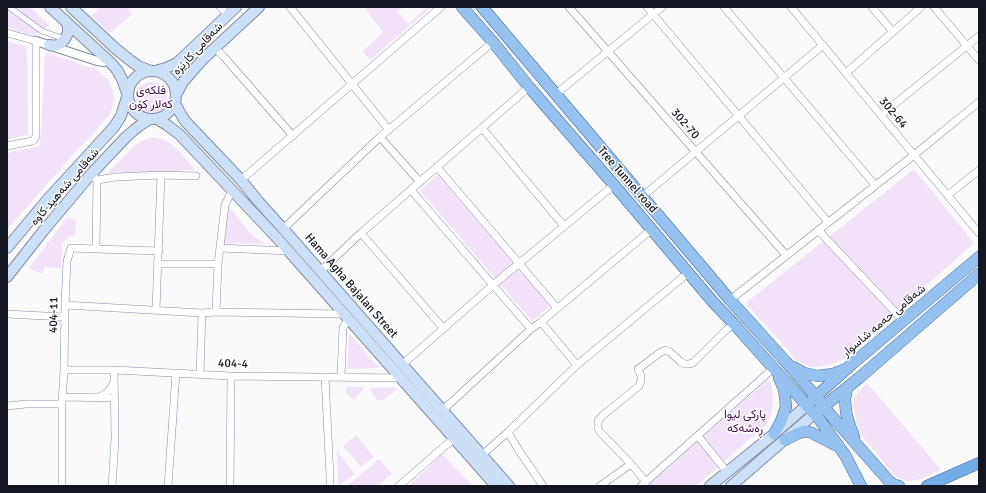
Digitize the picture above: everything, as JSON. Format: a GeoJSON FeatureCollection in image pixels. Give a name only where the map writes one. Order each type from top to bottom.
{"type":"FeatureCollection","features":[{"type":"Feature","properties":{"kind":"highway"},"geometry":{"type":"LineString","coordinates":[[927,486],[979,463]]}},
{"type":"Feature","properties":{"kind":"main road"},"geometry":{"type":"LineString","coordinates":[[50,7],[108,60],[120,74],[124,83],[130,108],[138,116],[153,120],[163,117],[168,113],[172,109],[176,99],[175,88],[168,76],[138,66],[116,49],[71,7]]}},
{"type":"Feature","properties":{"kind":"main road","name":"شەقامی کارێزە"},"geometry":{"type":"LineString","coordinates":[[153,71],[166,68],[177,63],[236,7]]}},
{"type":"Feature","properties":{"kind":"main road","name":"شەقامی کارێزە"},"geometry":{"type":"LineString","coordinates":[[176,99],[183,82],[187,77],[215,48],[260,7]]}},
{"type":"Feature","properties":{"kind":"main road","name":"Tree Tunnel road"},"geometry":{"type":"LineString","coordinates":[[462,7],[493,42],[529,88],[652,229],[713,302],[819,419],[839,446],[861,486]]}},
{"type":"Feature","properties":{"kind":"main road","name":"Tree Tunnel road"},"geometry":{"type":"LineString","coordinates":[[482,7],[644,196],[730,300],[786,362]]}},
{"type":"Feature","properties":{"kind":"main road"},"geometry":{"type":"LineString","coordinates":[[49,45],[55,46],[61,44],[67,36],[68,30],[65,20]]}},
{"type":"Feature","properties":{"kind":"main road"},"geometry":{"type":"LineString","coordinates":[[127,95],[132,80],[144,72],[153,71]]}},
{"type":"Feature","properties":{"kind":"main road","name":"شەقامی شەهید کاوە"},"geometry":{"type":"LineString","coordinates":[[7,248],[47,200],[117,123],[121,116],[127,95]]}},
{"type":"Feature","properties":{"kind":"main road","name":"Hama Agha Bajalan Street"},"geometry":{"type":"LineString","coordinates":[[176,99],[179,111],[185,121],[241,180],[258,202],[403,364],[482,455],[503,485]]}},
{"type":"Feature","properties":{"kind":"main road","name":"Hama Agha Bajalan Street"},"geometry":{"type":"LineString","coordinates":[[153,120],[167,125],[179,134],[289,251],[454,438],[503,485]]}},
{"type":"Feature","properties":{"kind":"main road","name":"شەقامی شەهید کاوە"},"geometry":{"type":"LineString","coordinates":[[7,277],[44,230],[94,177],[127,136],[153,120]]}},
{"type":"Feature","properties":{"kind":"main road"},"geometry":{"type":"LineString","coordinates":[[250,209],[258,202]]}},
{"type":"Feature","properties":{"kind":"main road","name":"شەقامی حەمە شاسوار"},"geometry":{"type":"LineString","coordinates":[[807,405],[852,364],[979,257]]}},
{"type":"Feature","properties":{"kind":"main road"},"geometry":{"type":"LineString","coordinates":[[730,486],[979,275]]}},
{"type":"Feature","properties":{"kind":"main road"},"geometry":{"type":"LineString","coordinates":[[786,362],[801,372],[818,376],[833,374],[852,364]]}},
{"type":"Feature","properties":{"kind":"main road"},"geometry":{"type":"LineString","coordinates":[[786,362],[889,481],[894,485],[899,486]]}},
{"type":"Feature","properties":{"kind":"main road"},"geometry":{"type":"LineString","coordinates":[[774,368],[784,389],[786,407],[774,434]]}},
{"type":"Feature","properties":{"kind":"main road"},"geometry":{"type":"LineString","coordinates":[[847,388],[845,399],[846,412],[856,443]]}},
{"type":"Feature","properties":{"kind":"main road"},"geometry":{"type":"LineString","coordinates":[[710,486],[807,405]]}},
{"type":"Feature","properties":{"kind":"main road"},"geometry":{"type":"LineString","coordinates":[[785,440],[805,431],[839,446]]}},
{"type":"Feature","properties":{"kind":"street"},"geometry":{"type":"LineString","coordinates":[[9,7],[42,30],[65,39]]}},
{"type":"Feature","properties":{"kind":"street"},"geometry":{"type":"LineString","coordinates":[[220,7],[228,15]]}},
{"type":"Feature","properties":{"kind":"street"},"geometry":{"type":"LineString","coordinates":[[290,7],[389,130]]}},
{"type":"Feature","properties":{"kind":"street"},"geometry":{"type":"LineString","coordinates":[[241,180],[440,7]]}},
{"type":"Feature","properties":{"kind":"street","name":"302-70"},"geometry":{"type":"LineString","coordinates":[[569,7],[786,255]]}},
{"type":"Feature","properties":{"kind":"street"},"geometry":{"type":"LineString","coordinates":[[647,7],[828,222]]}},
{"type":"Feature","properties":{"kind":"street"},"geometry":{"type":"LineString","coordinates":[[557,94],[662,7]]}},
{"type":"Feature","properties":{"kind":"street"},"geometry":{"type":"LineString","coordinates":[[724,7],[875,185]]}},
{"type":"Feature","properties":{"kind":"street","name":"302-64"},"geometry":{"type":"LineString","coordinates":[[791,7],[979,233]]}},
{"type":"Feature","properties":{"kind":"street"},"geometry":{"type":"LineString","coordinates":[[872,7],[893,32]]}},
{"type":"Feature","properties":{"kind":"street"},"geometry":{"type":"LineString","coordinates":[[846,73],[922,7]]}},
{"type":"Feature","properties":{"kind":"street"},"geometry":{"type":"LineString","coordinates":[[934,7],[979,60]]}},
{"type":"Feature","properties":{"kind":"street"},"geometry":{"type":"LineString","coordinates":[[7,33],[97,61],[103,62],[108,60]]}},
{"type":"Feature","properties":{"kind":"street"},"geometry":{"type":"LineString","coordinates":[[881,115],[979,36]]}},
{"type":"Feature","properties":{"kind":"street"},"geometry":{"type":"LineString","coordinates":[[7,146],[32,141],[36,136],[36,41]]}},
{"type":"Feature","properties":{"kind":"street"},"geometry":{"type":"LineString","coordinates":[[283,229],[380,137],[493,42]]}},
{"type":"Feature","properties":{"kind":"street"},"geometry":{"type":"LineString","coordinates":[[644,196],[823,45]]}},
{"type":"Feature","properties":{"kind":"street"},"geometry":{"type":"LineString","coordinates":[[215,48],[293,136]]}},
{"type":"Feature","properties":{"kind":"street"},"geometry":{"type":"LineString","coordinates":[[319,270],[325,267],[361,233],[529,88]]}},
{"type":"Feature","properties":{"kind":"street"},"geometry":{"type":"LineString","coordinates":[[730,300],[979,102]]}},
{"type":"Feature","properties":{"kind":"street"},"geometry":{"type":"LineString","coordinates":[[482,128],[564,226]]}},
{"type":"Feature","properties":{"kind":"street"},"geometry":{"type":"LineString","coordinates":[[380,137],[420,182]]}},
{"type":"Feature","properties":{"kind":"street"},"geometry":{"type":"LineString","coordinates":[[438,167],[557,308]]}},
{"type":"Feature","properties":{"kind":"street"},"geometry":{"type":"LineString","coordinates":[[948,195],[979,170]]}},
{"type":"Feature","properties":{"kind":"street"},"geometry":{"type":"LineString","coordinates":[[156,310],[159,264],[161,175]]}},
{"type":"Feature","properties":{"kind":"street"},"geometry":{"type":"LineString","coordinates":[[159,251],[96,249],[94,177],[161,175],[196,176]]}},
{"type":"Feature","properties":{"kind":"street"},"geometry":{"type":"LineString","coordinates":[[403,364],[493,285],[614,185]]}},
{"type":"Feature","properties":{"kind":"street"},"geometry":{"type":"LineString","coordinates":[[216,312],[220,248],[226,205],[232,190]]}},
{"type":"Feature","properties":{"kind":"street"},"geometry":{"type":"LineString","coordinates":[[411,190],[531,329]]}},
{"type":"Feature","properties":{"kind":"street"},"geometry":{"type":"LineString","coordinates":[[443,410],[531,329],[652,229]]}},
{"type":"Feature","properties":{"kind":"street"},"geometry":{"type":"LineString","coordinates":[[818,230],[903,322]]}},
{"type":"Feature","properties":{"kind":"street"},"geometry":{"type":"LineString","coordinates":[[361,233],[443,328]]}},
{"type":"Feature","properties":{"kind":"street","name":"404-11"},"geometry":{"type":"LineString","coordinates":[[62,486],[62,401],[67,261],[71,248],[96,249]]}},
{"type":"Feature","properties":{"kind":"street"},"geometry":{"type":"LineString","coordinates":[[220,248],[289,251]]}},
{"type":"Feature","properties":{"kind":"street"},"geometry":{"type":"LineString","coordinates":[[159,264],[218,264]]}},
{"type":"Feature","properties":{"kind":"street"},"geometry":{"type":"LineString","coordinates":[[482,455],[577,365],[688,273]]}},
{"type":"Feature","properties":{"kind":"street"},"geometry":{"type":"LineString","coordinates":[[65,305],[202,313],[216,312],[346,316],[343,328],[341,377]]}},
{"type":"Feature","properties":{"kind":"street"},"geometry":{"type":"LineString","coordinates":[[200,374],[202,313]]}},
{"type":"Feature","properties":{"kind":"street"},"geometry":{"type":"LineString","coordinates":[[7,314],[64,317]]}},
{"type":"Feature","properties":{"kind":"street"},"geometry":{"type":"LineString","coordinates":[[541,322],[577,365]]}},
{"type":"Feature","properties":{"kind":"street"},"geometry":{"type":"LineString","coordinates":[[734,324],[693,363],[685,364],[670,352],[666,350],[661,352],[638,369],[641,376],[639,386],[602,416],[598,421],[598,428],[600,432],[631,464],[644,484],[774,368]]}},
{"type":"Feature","properties":{"kind":"street","name":"404-4"},"geometry":{"type":"LineString","coordinates":[[64,370],[114,370],[231,376],[401,378]]}},
{"type":"Feature","properties":{"kind":"street"},"geometry":{"type":"LineString","coordinates":[[112,486],[115,439],[114,370]]}},
{"type":"Feature","properties":{"kind":"street"},"geometry":{"type":"LineString","coordinates":[[168,486],[176,373]]}},
{"type":"Feature","properties":{"kind":"street"},"geometry":{"type":"LineString","coordinates":[[230,486],[231,376]]}},
{"type":"Feature","properties":{"kind":"street"},"geometry":{"type":"LineString","coordinates":[[325,377],[330,486]]}},
{"type":"Feature","properties":{"kind":"street"},"geometry":{"type":"LineString","coordinates":[[97,398],[105,394],[114,382]]}},
{"type":"Feature","properties":{"kind":"street"},"geometry":{"type":"LineString","coordinates":[[7,406],[97,398],[114,398]]}},
{"type":"Feature","properties":{"kind":"street"},"geometry":{"type":"LineString","coordinates":[[508,432],[518,450],[543,486]]}},
{"type":"Feature","properties":{"kind":"street"},"geometry":{"type":"LineString","coordinates":[[698,436],[727,472]]}},
{"type":"Feature","properties":{"kind":"street"},"geometry":{"type":"LineString","coordinates":[[399,486],[454,438]]}},
{"type":"Feature","properties":{"kind":"street"},"geometry":{"type":"LineString","coordinates":[[600,486],[631,464]]}},
{"type":"Feature","properties":{"kind":"green space"},"geometry":{"type":"Polygon","coordinates":[[[7,7],[30,7],[49,25],[35,36],[7,28],[7,7]]]}},
{"type":"Feature","properties":{"kind":"green space"},"geometry":{"type":"Polygon","coordinates":[[[100,7],[126,7],[132,14],[110,33],[91,16],[100,7]]]}},
{"type":"Feature","properties":{"kind":"green space"},"geometry":{"type":"Polygon","coordinates":[[[364,7],[402,7],[397,11],[408,24],[427,7],[432,7],[370,60],[363,51],[383,32],[364,7]]]}},
{"type":"Feature","properties":{"kind":"green space"},"geometry":{"type":"Polygon","coordinates":[[[7,41],[27,47],[28,135],[7,139],[7,41]]]}},
{"type":"Feature","properties":{"kind":"green space"},"geometry":{"type":"Polygon","coordinates":[[[45,52],[95,68],[109,81],[114,96],[113,106],[109,115],[93,134],[7,230],[7,153],[40,146],[45,52]]]}},
{"type":"Feature","properties":{"kind":"green space","name":"فلکەی کەلار کۆن"},"geometry":{"type":"Polygon","coordinates":[[[151,82],[160,85],[164,89],[167,98],[164,107],[160,111],[151,114],[142,111],[138,107],[135,98],[138,89],[142,85],[151,82]]]}},
{"type":"Feature","properties":{"kind":"green space"},"geometry":{"type":"Polygon","coordinates":[[[151,137],[169,142],[182,154],[195,170],[108,173],[134,146],[151,137]]]}},
{"type":"Feature","properties":{"kind":"green space"},"geometry":{"type":"Polygon","coordinates":[[[914,169],[974,243],[844,359],[827,366],[818,367],[810,367],[797,362],[748,306],[747,302],[914,169]]]}},
{"type":"Feature","properties":{"kind":"green space"},"geometry":{"type":"Polygon","coordinates":[[[438,175],[550,306],[532,321],[420,191],[438,175]]]}},
{"type":"Feature","properties":{"kind":"green space"},"geometry":{"type":"Polygon","coordinates":[[[225,202],[251,234],[265,244],[223,243],[225,202]]]}},
{"type":"Feature","properties":{"kind":"green space"},"geometry":{"type":"Polygon","coordinates":[[[67,217],[76,220],[75,236],[70,236],[62,244],[61,268],[45,267],[41,274],[29,268],[67,217]]]}},
{"type":"Feature","properties":{"kind":"green space"},"geometry":{"type":"Polygon","coordinates":[[[349,333],[379,368],[347,369],[349,333]]]}},
{"type":"Feature","properties":{"kind":"green space","name":"پارکی لیوا ڕەشەکە"},"geometry":{"type":"Polygon","coordinates":[[[768,380],[772,386],[773,399],[771,416],[766,425],[696,486],[647,486],[768,380]]]}},
{"type":"Feature","properties":{"kind":"green space"},"geometry":{"type":"Polygon","coordinates":[[[867,383],[941,470],[922,479],[908,481],[893,474],[859,432],[853,406],[854,397],[867,383]]]}},
{"type":"Feature","properties":{"kind":"green space"},"geometry":{"type":"Polygon","coordinates":[[[346,387],[365,387],[354,400],[348,394],[346,395],[346,387]]]}},
{"type":"Feature","properties":{"kind":"green space"},"geometry":{"type":"Polygon","coordinates":[[[395,387],[396,390],[384,400],[377,400],[369,388],[395,387]]]}},
{"type":"Feature","properties":{"kind":"green space"},"geometry":{"type":"Polygon","coordinates":[[[356,435],[374,457],[361,467],[343,446],[356,435]]]}},
{"type":"Feature","properties":{"kind":"green space"},"geometry":{"type":"Polygon","coordinates":[[[337,451],[355,474],[339,486],[338,486],[337,451]]]}},
{"type":"Feature","properties":{"kind":"green space"},"geometry":{"type":"Polygon","coordinates":[[[442,454],[473,486],[408,486],[419,476],[442,454]]]}},
{"type":"Feature","properties":{"kind":"green space"},"geometry":{"type":"Polygon","coordinates":[[[379,459],[392,474],[378,486],[347,486],[379,459]]]}}]}
